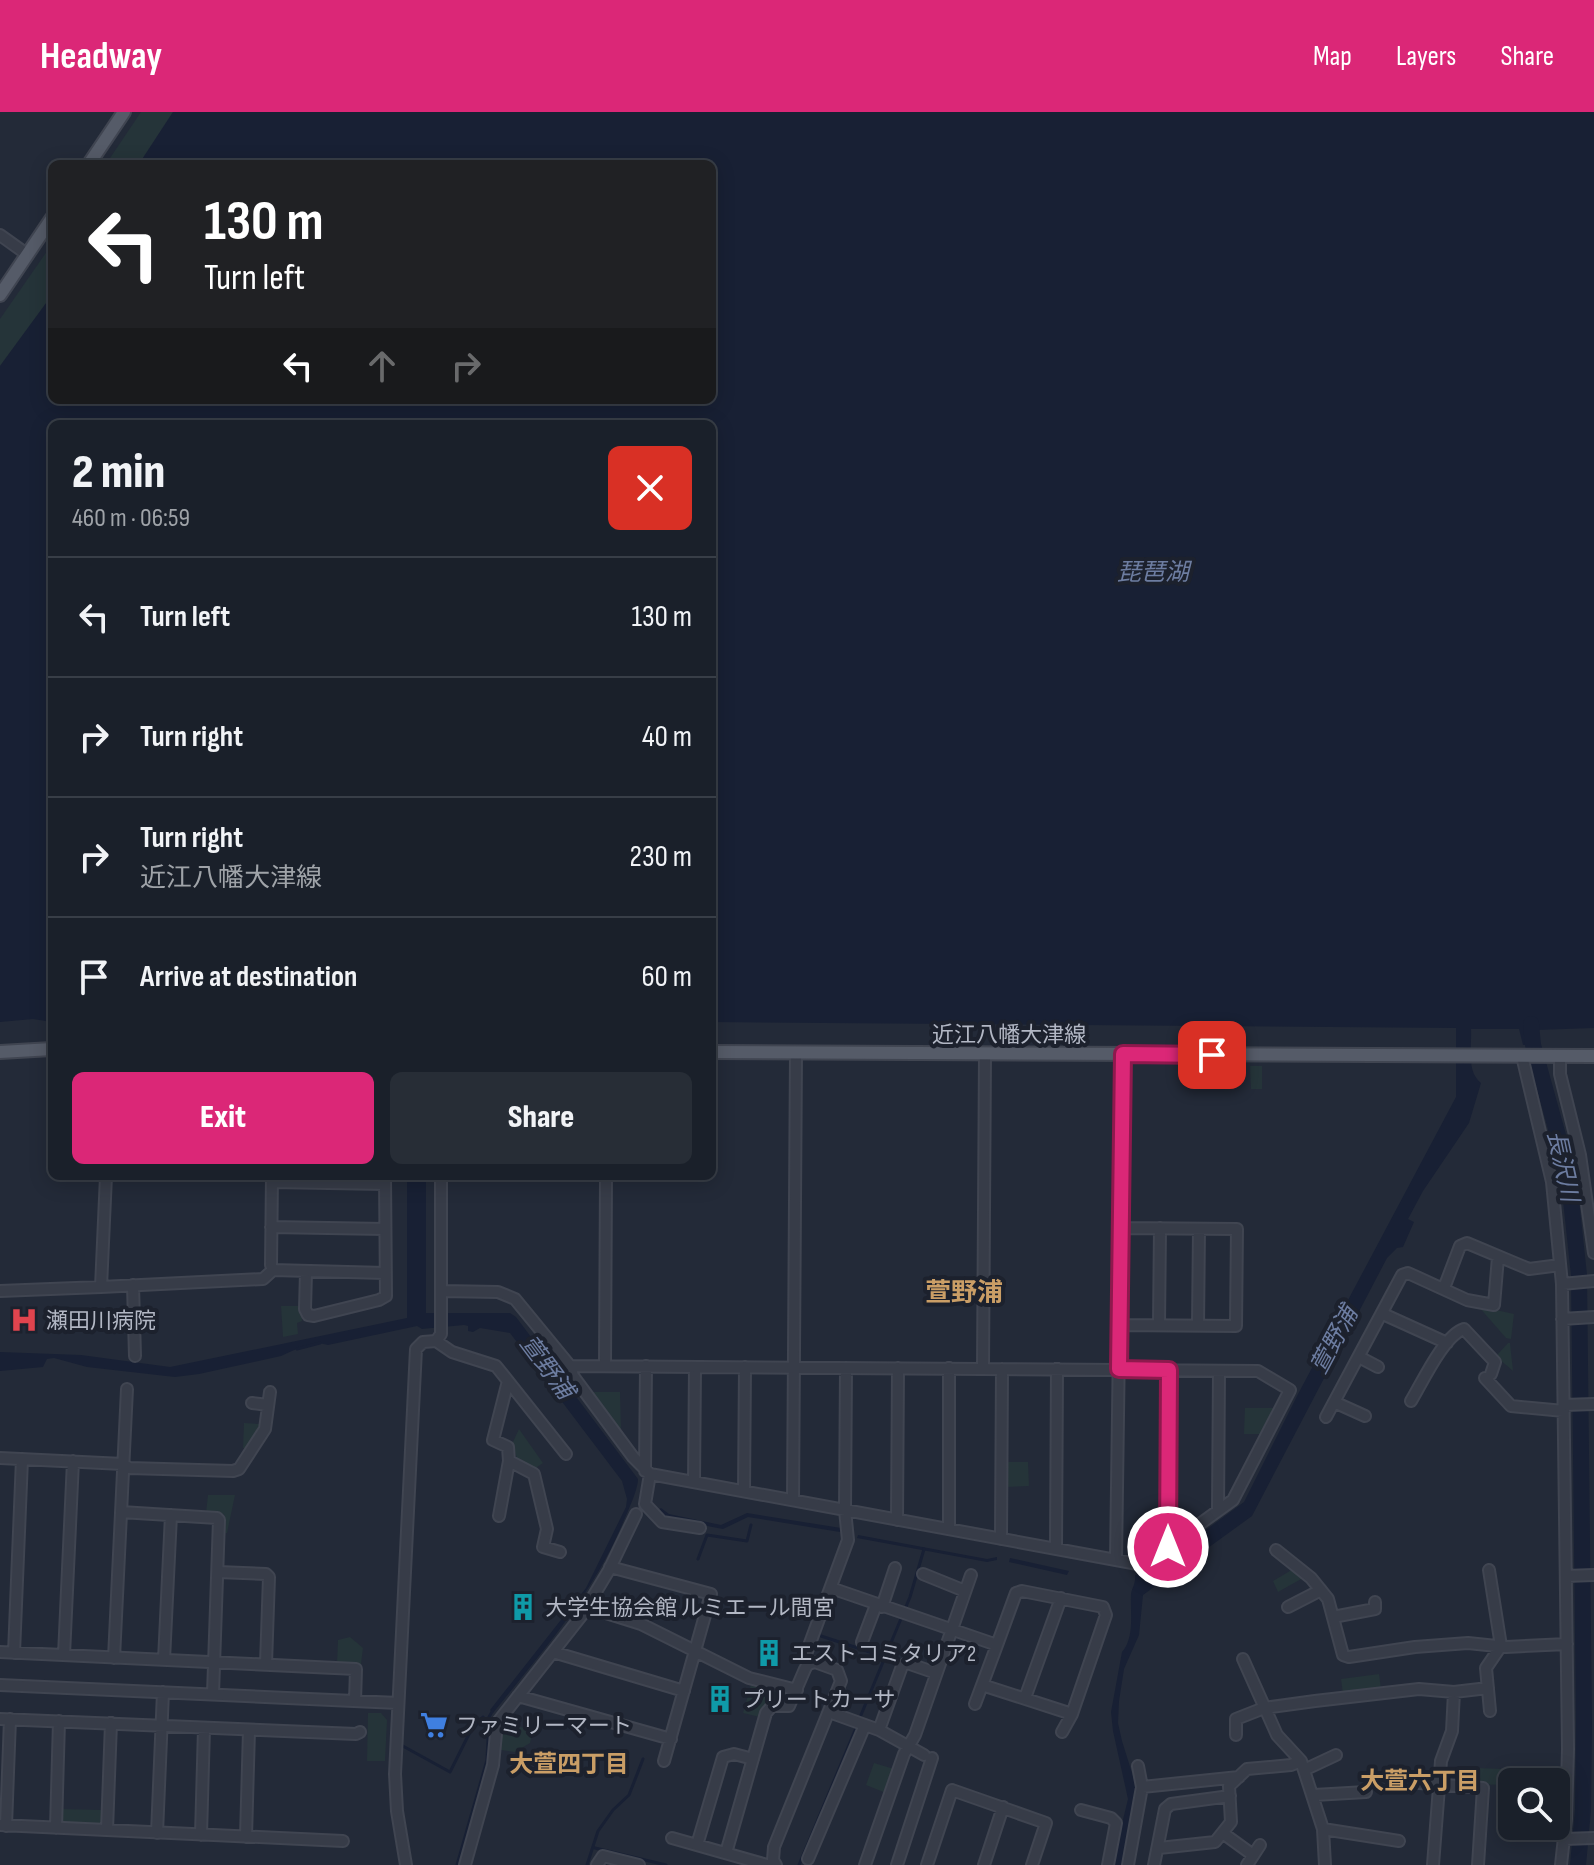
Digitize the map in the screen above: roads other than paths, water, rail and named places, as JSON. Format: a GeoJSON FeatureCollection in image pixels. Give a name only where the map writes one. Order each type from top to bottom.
{"type":"FeatureCollection","features":[{"type":"Feature","properties":{"kind":"main road"},"geometry":{"type":"LineString","coordinates":[[92,160],[124,112]]}},
{"type":"Feature","properties":{"kind":"main road"},"geometry":{"type":"LineString","coordinates":[[0,295],[48,224]]}},
{"type":"Feature","properties":{"kind":"main road"},"geometry":{"type":"LineString","coordinates":[[0,1052],[48,1049]]}},
{"type":"Feature","properties":{"kind":"main road","name":"近江八幡大津線"},"geometry":{"type":"LineString","coordinates":[[716,1052],[1594,1056]]}},
{"type":"Feature","properties":{"kind":"street"},"geometry":{"type":"LineString","coordinates":[[0,235],[28,255]]}},
{"type":"Feature","properties":{"kind":"street"},"geometry":{"type":"LineString","coordinates":[[793,1500],[796,1053]]}},
{"type":"Feature","properties":{"kind":"street"},"geometry":{"type":"LineString","coordinates":[[983,1369],[985,1054]]}},
{"type":"Feature","properties":{"kind":"street"},"geometry":{"type":"LineString","coordinates":[[1116,1560],[1123,1054]]}},
{"type":"Feature","properties":{"kind":"street"},"geometry":{"type":"LineString","coordinates":[[1523,1056],[1550,1160],[1560,1265],[1565,1284],[1568,1768]]}},
{"type":"Feature","properties":{"kind":"street"},"geometry":{"type":"LineString","coordinates":[[1554,1057],[1578,1156],[1594,1253]]}},
{"type":"Feature","properties":{"kind":"street"},"geometry":{"type":"LineString","coordinates":[[1550,1160],[1578,1156]]}},
{"type":"Feature","properties":{"kind":"street"},"geometry":{"type":"LineString","coordinates":[[101,1287],[106,1180]]}},
{"type":"Feature","properties":{"kind":"street"},"geometry":{"type":"LineString","coordinates":[[272,1180],[273,1270]]}},
{"type":"Feature","properties":{"kind":"street"},"geometry":{"type":"LineString","coordinates":[[306,1272],[305,1309],[308,1315],[386,1296],[385,1180]]}},
{"type":"Feature","properties":{"kind":"street"},"geometry":{"type":"LineString","coordinates":[[436,1341],[442,1329],[441,1180]]}},
{"type":"Feature","properties":{"kind":"street"},"geometry":{"type":"LineString","coordinates":[[605,1366],[606,1180]]}},
{"type":"Feature","properties":{"kind":"street"},"geometry":{"type":"LineString","coordinates":[[271,1227],[385,1229]]}},
{"type":"Feature","properties":{"kind":"street"},"geometry":{"type":"LineString","coordinates":[[1119,1325],[1236,1326],[1237,1229],[1120,1228]]}},
{"type":"Feature","properties":{"kind":"street"},"geometry":{"type":"LineString","coordinates":[[1159,1325],[1160,1228]]}},
{"type":"Feature","properties":{"kind":"street"},"geometry":{"type":"LineString","coordinates":[[1198,1326],[1199,1229]]}},
{"type":"Feature","properties":{"kind":"street"},"geometry":{"type":"LineString","coordinates":[[1444,1288],[1460,1246],[1467,1243],[1529,1269],[1560,1265]]}},
{"type":"Feature","properties":{"kind":"street"},"geometry":{"type":"LineString","coordinates":[[1326,1417],[1402,1275],[1408,1273],[1467,1300],[1494,1305],[1498,1257]]}},
{"type":"Feature","properties":{"kind":"street"},"geometry":{"type":"LineString","coordinates":[[0,1291],[263,1279],[273,1270],[385,1273]]}},
{"type":"Feature","properties":{"kind":"street"},"geometry":{"type":"LineString","coordinates":[[1565,1284],[1592,1282]]}},
{"type":"Feature","properties":{"kind":"street"},"geometry":{"type":"LineString","coordinates":[[133,1285],[135,1356]]}},
{"type":"Feature","properties":{"kind":"street"},"geometry":{"type":"LineString","coordinates":[[442,1291],[498,1292],[515,1299],[570,1366],[573,1376],[648,1473],[1143,1565],[1233,1500],[1290,1390],[1258,1371],[570,1366]]}},
{"type":"Feature","properties":{"kind":"street"},"geometry":{"type":"LineString","coordinates":[[1383,1314],[1447,1343]]}},
{"type":"Feature","properties":{"kind":"street"},"geometry":{"type":"LineString","coordinates":[[1565,1319],[1592,1317]]}},
{"type":"Feature","properties":{"kind":"street"},"geometry":{"type":"LineString","coordinates":[[1411,1401],[1447,1343],[1459,1330],[1464,1329],[1495,1362],[1488,1376],[1511,1406],[1593,1404]]}},
{"type":"Feature","properties":{"kind":"street"},"geometry":{"type":"LineString","coordinates":[[406,1865],[396,1797],[416,1349],[423,1342],[436,1341],[452,1352],[496,1366],[566,1454]]}},
{"type":"Feature","properties":{"kind":"street"},"geometry":{"type":"LineString","coordinates":[[1359,1357],[1378,1367]]}},
{"type":"Feature","properties":{"kind":"street"},"geometry":{"type":"LineString","coordinates":[[646,1366],[648,1473],[645,1504],[662,1522],[700,1528]]}},
{"type":"Feature","properties":{"kind":"street"},"geometry":{"type":"LineString","coordinates":[[694,1482],[695,1367]]}},
{"type":"Feature","properties":{"kind":"street"},"geometry":{"type":"LineString","coordinates":[[744,1491],[745,1367]]}},
{"type":"Feature","properties":{"kind":"street"},"geometry":{"type":"LineString","coordinates":[[726,1853],[769,1708],[789,1706],[797,1690],[808,1664],[806,1654],[848,1540],[845,1510],[846,1368]]}},
{"type":"Feature","properties":{"kind":"street"},"geometry":{"type":"LineString","coordinates":[[897,1520],[898,1368]]}},
{"type":"Feature","properties":{"kind":"street"},"geometry":{"type":"LineString","coordinates":[[949,1368],[949,1529]]}},
{"type":"Feature","properties":{"kind":"street"},"geometry":{"type":"LineString","coordinates":[[1001,1539],[1002,1369]]}},
{"type":"Feature","properties":{"kind":"street"},"geometry":{"type":"LineString","coordinates":[[1056,1549],[1057,1369]]}},
{"type":"Feature","properties":{"kind":"street"},"geometry":{"type":"LineString","coordinates":[[1168,1547],[1169,1370]]}},
{"type":"Feature","properties":{"kind":"street"},"geometry":{"type":"LineString","coordinates":[[1218,1511],[1219,1371]]}},
{"type":"Feature","properties":{"kind":"street"},"geometry":{"type":"LineString","coordinates":[[499,1516],[509,1461],[508,1447],[493,1440],[508,1381]]}},
{"type":"Feature","properties":{"kind":"street"},"geometry":{"type":"LineString","coordinates":[[114,1658],[127,1389]]}},
{"type":"Feature","properties":{"kind":"street"},"geometry":{"type":"LineString","coordinates":[[0,1458],[123,1464],[129,1468],[233,1471],[239,1469],[265,1429],[270,1392]]}},
{"type":"Feature","properties":{"kind":"street"},"geometry":{"type":"LineString","coordinates":[[1334,1402],[1365,1416]]}},
{"type":"Feature","properties":{"kind":"street"},"geometry":{"type":"LineString","coordinates":[[252,1403],[268,1405]]}},
{"type":"Feature","properties":{"kind":"street"},"geometry":{"type":"LineString","coordinates":[[14,1653],[22,1459]]}},
{"type":"Feature","properties":{"kind":"street"},"geometry":{"type":"LineString","coordinates":[[64,1655],[73,1461]]}},
{"type":"Feature","properties":{"kind":"street"},"geometry":{"type":"LineString","coordinates":[[509,1461],[534,1474],[547,1529],[543,1547],[560,1552]]}},
{"type":"Feature","properties":{"kind":"street"},"geometry":{"type":"LineString","coordinates":[[121,1512],[219,1520],[213,1694]]}},
{"type":"Feature","properties":{"kind":"street"},"geometry":{"type":"LineString","coordinates":[[465,1865],[493,1765],[497,1723],[587,1607],[636,1514]]}},
{"type":"Feature","properties":{"kind":"street"},"geometry":{"type":"LineString","coordinates":[[164,1660],[171,1515]]}},
{"type":"Feature","properties":{"kind":"street"},"geometry":{"type":"LineString","coordinates":[[1276,1550],[1311,1578],[1328,1599],[1343,1655],[1349,1657],[1468,1643],[1501,1646],[1567,1644]]}},
{"type":"Feature","properties":{"kind":"street"},"geometry":{"type":"LineString","coordinates":[[610,1567],[711,1594],[664,1761]]}},
{"type":"Feature","properties":{"kind":"street"},"geometry":{"type":"LineString","coordinates":[[862,1642],[895,1568]]}},
{"type":"Feature","properties":{"kind":"street"},"geometry":{"type":"LineString","coordinates":[[1489,1570],[1501,1646],[1486,1668],[1490,1711]]}},
{"type":"Feature","properties":{"kind":"street"},"geometry":{"type":"LineString","coordinates":[[218,1572],[266,1574],[269,1577],[266,1664]]}},
{"type":"Feature","properties":{"kind":"street"},"geometry":{"type":"LineString","coordinates":[[923,1574],[965,1591]]}},
{"type":"Feature","properties":{"kind":"street"},"geometry":{"type":"LineString","coordinates":[[867,1865],[971,1575]]}},
{"type":"Feature","properties":{"kind":"street"},"geometry":{"type":"LineString","coordinates":[[1569,1576],[1594,1575]]}},
{"type":"Feature","properties":{"kind":"street"},"geometry":{"type":"LineString","coordinates":[[831,1588],[997,1645]]}},
{"type":"Feature","properties":{"kind":"street"},"geometry":{"type":"LineString","coordinates":[[1288,1607],[1321,1590]]}},
{"type":"Feature","properties":{"kind":"street"},"geometry":{"type":"LineString","coordinates":[[975,1704],[1016,1593],[1022,1591],[1103,1607],[1106,1615],[1072,1714],[1062,1732]]}},
{"type":"Feature","properties":{"kind":"street"},"geometry":{"type":"LineString","coordinates":[[1025,1698],[1061,1598]]}},
{"type":"Feature","properties":{"kind":"street"},"geometry":{"type":"LineString","coordinates":[[1333,1617],[1375,1609],[1375,1602]]}},
{"type":"Feature","properties":{"kind":"street"},"geometry":{"type":"LineString","coordinates":[[587,1607],[641,1624],[749,1678],[797,1690]]}},
{"type":"Feature","properties":{"kind":"street"},"geometry":{"type":"LineString","coordinates":[[0,1652],[356,1669],[355,1701]]}},
{"type":"Feature","properties":{"kind":"street"},"geometry":{"type":"LineString","coordinates":[[553,1652],[684,1691]]}},
{"type":"Feature","properties":{"kind":"street"},"geometry":{"type":"LineString","coordinates":[[1243,1659],[1277,1735],[1303,1766],[1323,1829],[1325,1865]]}},
{"type":"Feature","properties":{"kind":"street"},"geometry":{"type":"LineString","coordinates":[[776,1865],[772,1855],[774,1847],[841,1676],[837,1670],[817,1663],[808,1664]]}},
{"type":"Feature","properties":{"kind":"street"},"geometry":{"type":"LineString","coordinates":[[879,1730],[902,1666],[907,1663],[936,1673]]}},
{"type":"Feature","properties":{"kind":"street"},"geometry":{"type":"LineString","coordinates":[[0,1685],[398,1703]]}},
{"type":"Feature","properties":{"kind":"street"},"geometry":{"type":"LineString","coordinates":[[982,1685],[1072,1714]]}},
{"type":"Feature","properties":{"kind":"street"},"geometry":{"type":"LineString","coordinates":[[1236,1735],[1236,1719],[1239,1716],[1264,1708],[1419,1689],[1454,1692],[1488,1688]]}},
{"type":"Feature","properties":{"kind":"street"},"geometry":{"type":"LineString","coordinates":[[157,1833],[163,1692]]}},
{"type":"Feature","properties":{"kind":"street"},"geometry":{"type":"LineString","coordinates":[[1433,1865],[1441,1761],[1452,1731],[1454,1692]]}},
{"type":"Feature","properties":{"kind":"street"},"geometry":{"type":"LineString","coordinates":[[518,1696],[671,1739]]}},
{"type":"Feature","properties":{"kind":"street"},"geometry":{"type":"LineString","coordinates":[[829,1712],[879,1730],[928,1756],[897,1865]]}},
{"type":"Feature","properties":{"kind":"street"},"geometry":{"type":"LineString","coordinates":[[343,1841],[3,1826],[5,1719],[360,1732]]}},
{"type":"Feature","properties":{"kind":"street"},"geometry":{"type":"LineString","coordinates":[[56,1828],[59,1721]]}},
{"type":"Feature","properties":{"kind":"street"},"geometry":{"type":"LineString","coordinates":[[107,1830],[111,1723]]}},
{"type":"Feature","properties":{"kind":"street"},"geometry":{"type":"LineString","coordinates":[[808,1859],[865,1725]]}},
{"type":"Feature","properties":{"kind":"street"},"geometry":{"type":"LineString","coordinates":[[201,1835],[204,1728]]}},
{"type":"Feature","properties":{"kind":"street"},"geometry":{"type":"LineString","coordinates":[[246,1837],[249,1730]]}},
{"type":"Feature","properties":{"kind":"street"},"geometry":{"type":"LineString","coordinates":[[697,1845],[723,1757],[734,1754],[753,1759]]}},
{"type":"Feature","properties":{"kind":"street"},"geometry":{"type":"LineString","coordinates":[[1159,1848],[1215,1842],[1224,1834],[1231,1822],[1229,1786],[1247,1769],[1303,1766],[1336,1755]]}},
{"type":"Feature","properties":{"kind":"street"},"geometry":{"type":"LineString","coordinates":[[1128,1865],[1142,1787],[1138,1766]]}},
{"type":"Feature","properties":{"kind":"street"},"geometry":{"type":"LineString","coordinates":[[1142,1787],[1239,1777]]}},
{"type":"Feature","properties":{"kind":"street"},"geometry":{"type":"LineString","coordinates":[[1419,1783],[1483,1788],[1478,1865]]}},
{"type":"Feature","properties":{"kind":"street"},"geometry":{"type":"LineString","coordinates":[[927,1865],[952,1790],[1046,1823],[1032,1865]]}},
{"type":"Feature","properties":{"kind":"street"},"geometry":{"type":"LineString","coordinates":[[1314,1795],[1366,1792]]}},
{"type":"Feature","properties":{"kind":"street"},"geometry":{"type":"LineString","coordinates":[[1154,1865],[1165,1809],[1171,1804],[1230,1796]]}},
{"type":"Feature","properties":{"kind":"street"},"geometry":{"type":"LineString","coordinates":[[984,1865],[1003,1807]]}},
{"type":"Feature","properties":{"kind":"street"},"geometry":{"type":"LineString","coordinates":[[1081,1810],[1111,1818],[1116,1823],[1108,1865]]}},
{"type":"Feature","properties":{"kind":"street"},"geometry":{"type":"LineString","coordinates":[[1323,1829],[1399,1841]]}},
{"type":"Feature","properties":{"kind":"street"},"geometry":{"type":"LineString","coordinates":[[1224,1834],[1257,1850],[1247,1865]]}},
{"type":"Feature","properties":{"kind":"street"},"geometry":{"type":"LineString","coordinates":[[672,1838],[767,1865]]}},
{"type":"Feature","properties":{"kind":"street"},"geometry":{"type":"LineString","coordinates":[[1570,1839],[1594,1838]]}},
{"type":"Feature","properties":{"kind":"street"},"geometry":{"type":"LineString","coordinates":[[1561,1865],[1568,1840]]}},
{"type":"Feature","properties":{"kind":"street"},"geometry":{"type":"LineString","coordinates":[[597,1865],[603,1856],[639,1865]]}},
{"type":"Feature","properties":{"kind":"water","name":"琵琶湖"},"geometry":{"type":"Polygon","coordinates":[[[173,112],[1594,112],[1594,1028],[1536,1030],[1541,1045],[1523,1045],[1519,1029],[1471,1029],[1473,1072],[1481,1083],[1469,1123],[1423,1191],[1408,1219],[1414,1222],[1403,1247],[1397,1248],[1387,1258],[1252,1516],[1143,1595],[1139,1635],[1124,1669],[1119,1701],[1118,1723],[1137,1789],[1123,1865],[1112,1865],[1128,1799],[1111,1712],[1122,1652],[1129,1639],[1135,1575],[1147,1573],[1244,1502],[1456,1097],[1456,1028],[716,1022],[716,420],[48,420],[48,1021],[33,1019],[0,1022],[0,366],[48,300],[48,404],[716,404],[716,160],[142,160],[173,112]]]}},
{"type":"Feature","properties":{"kind":"water"},"geometry":{"type":"Polygon","coordinates":[[[407,1180],[426,1180],[426,1313],[510,1313],[516,1317],[638,1479],[622,1525],[596,1576],[547,1646],[493,1713],[490,1710],[586,1588],[626,1507],[627,1499],[622,1481],[510,1333],[480,1328],[473,1332],[464,1325],[422,1329],[417,1326],[328,1345],[303,1346],[281,1356],[175,1377],[87,1367],[54,1358],[47,1359],[43,1367],[0,1371],[0,1352],[81,1355],[170,1367],[407,1318],[407,1180]]]}},
{"type":"Feature","properties":{"kind":"water"},"geometry":{"type":"Polygon","coordinates":[[[661,1508],[669,1514],[721,1525],[747,1513],[841,1528],[840,1532],[748,1517],[723,1529],[665,1518],[658,1510],[661,1508]]]}},
{"type":"Feature","properties":{"kind":"water"},"geometry":{"type":"Polygon","coordinates":[[[858,1535],[987,1559],[997,1557],[997,1560],[987,1562],[857,1538],[858,1535]]]}},
{"type":"Feature","properties":{"kind":"water"},"geometry":{"type":"Polygon","coordinates":[[[1010,1558],[1069,1571],[1067,1575],[1009,1562],[1010,1558]]]}},
{"type":"Feature","properties":{"kind":"waterway","name":"長沢川"},"geometry":{"type":"LineString","coordinates":[[1531,1024],[1533,1045],[1568,1172],[1579,1275],[1584,1723],[1583,1810],[1578,1865]]}},
{"type":"Feature","properties":{"kind":"waterway"},"geometry":{"type":"LineString","coordinates":[[297,1349],[320,1343]]}},
{"type":"Feature","properties":{"kind":"waterway"},"geometry":{"type":"LineString","coordinates":[[698,1559],[707,1535],[747,1541],[751,1525]]}},
{"type":"Feature","properties":{"kind":"waterway"},"geometry":{"type":"LineString","coordinates":[[861,1715],[910,1597],[924,1549]]}},
{"type":"Feature","properties":{"kind":"waterway"},"geometry":{"type":"LineString","coordinates":[[818,1635],[885,1657]]}},
{"type":"Feature","properties":{"kind":"waterway"},"geometry":{"type":"LineString","coordinates":[[457,1865],[487,1760],[489,1717],[493,1710]]}},
{"type":"Feature","properties":{"kind":"waterway"},"geometry":{"type":"LineString","coordinates":[[401,1745],[450,1772],[470,1732],[483,1717]]}},
{"type":"Feature","properties":{"kind":"waterway"},"geometry":{"type":"LineString","coordinates":[[799,1865],[856,1728]]}},
{"type":"Feature","properties":{"kind":"waterway"},"geometry":{"type":"LineString","coordinates":[[587,1865],[598,1831],[629,1795],[643,1759]]}},
{"type":"Feature","properties":{"kind":"waterway"},"geometry":{"type":"LineString","coordinates":[[595,1848],[666,1865]]}},
{"type":"Feature","properties":{"kind":"place","name":"瀬田川病院"},"geometry":{"type":"Point","coordinates":[24,1320]}},
{"type":"Feature","properties":{"kind":"place","name":"大学生協会館 ルミエール間宮"},"geometry":{"type":"Point","coordinates":[523,1607]}},
{"type":"Feature","properties":{"kind":"place","name":"エストコミタリア2"},"geometry":{"type":"Point","coordinates":[769,1653]}},
{"type":"Feature","properties":{"kind":"place","name":"プリートカーサ"},"geometry":{"type":"Point","coordinates":[720,1699]}},
{"type":"Feature","properties":{"kind":"place","name":"ファミリーマート"},"geometry":{"type":"Point","coordinates":[434,1725]}},
{"type":"Feature","properties":{"kind":"district","name":"萱野浦"},"geometry":{"type":"Point","coordinates":[964,1292]}},
{"type":"Feature","properties":{"kind":"district","name":"大萱四丁目"},"geometry":{"type":"Point","coordinates":[569,1764]}},
{"type":"Feature","properties":{"kind":"district","name":"大萱六丁目"},"geometry":{"type":"Point","coordinates":[1420,1781]}}]}
